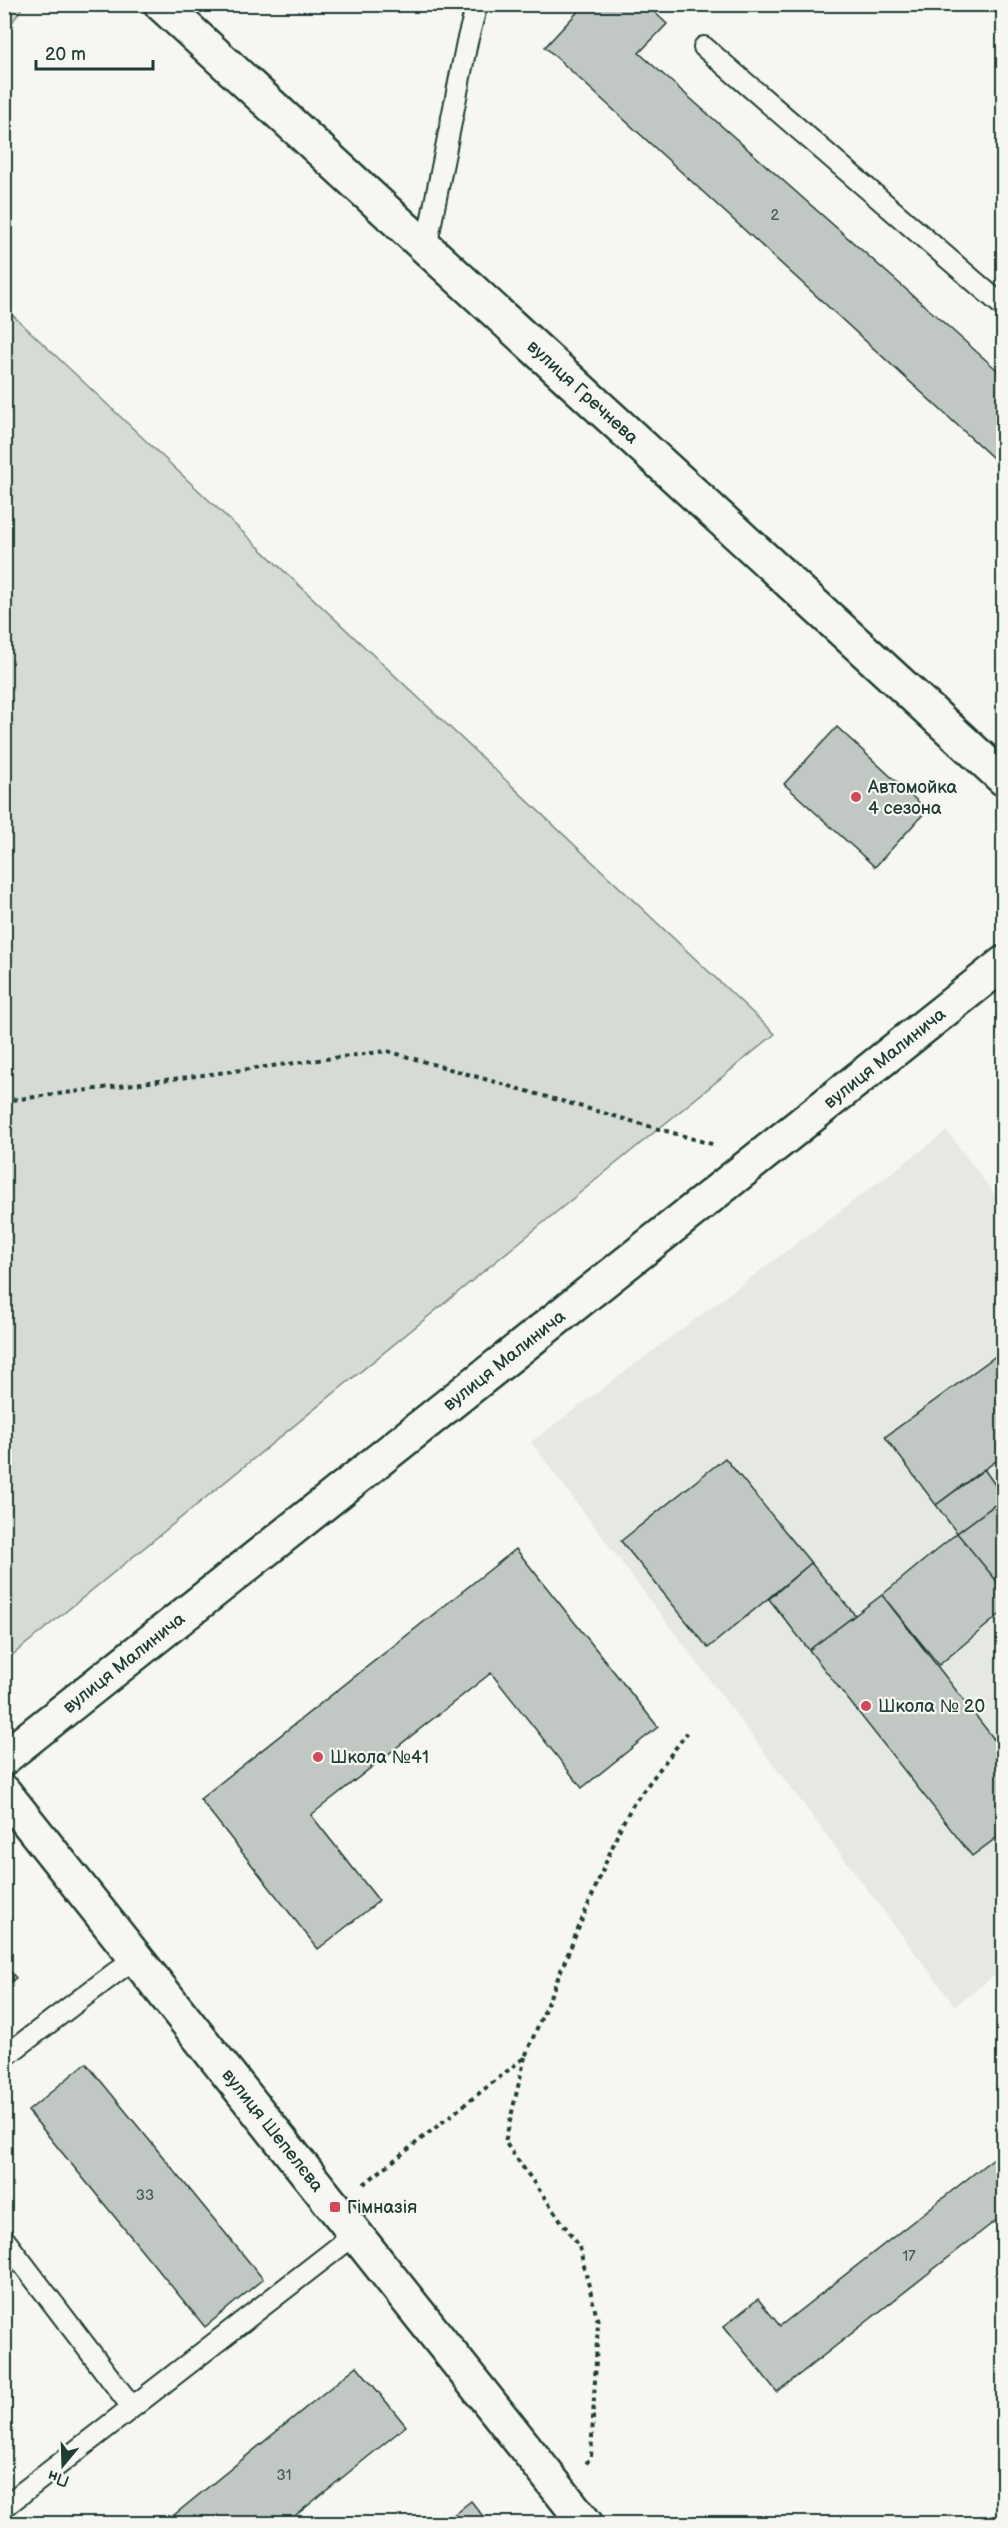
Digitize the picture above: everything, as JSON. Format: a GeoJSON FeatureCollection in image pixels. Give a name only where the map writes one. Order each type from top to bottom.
{"type":"FeatureCollection","features":[{"type":"Feature","properties":{"kind":"street","name":"вулиця Гречнева"},"geometry":{"type":"LineString","coordinates":[[161,4],[1004,779]]}},
{"type":"Feature","properties":{"kind":"street","name":"вулиця Малинича"},"geometry":{"type":"LineString","coordinates":[[4,1758],[1004,963]]}},
{"type":"Feature","properties":{"kind":"street","name":"вулиця Шепелєва"},"geometry":{"type":"LineString","coordinates":[[4,1792],[335,2207],[354,2235],[586,2523]]}},
{"type":"Feature","properties":{"kind":"lane"},"geometry":{"type":"LineString","coordinates":[[426,248],[467,42],[477,4]]}},
{"type":"Feature","properties":{"kind":"lane"},"geometry":{"type":"LineString","coordinates":[[704,47],[1004,307]]}},
{"type":"Feature","properties":{"kind":"lane"},"geometry":{"type":"LineString","coordinates":[[4,2057],[136,1957]]}},
{"type":"Feature","properties":{"kind":"lane"},"geometry":{"type":"LineString","coordinates":[[4,2507],[354,2235]]}},
{"type":"Feature","properties":{"kind":"lane"},"geometry":{"type":"LineString","coordinates":[[4,2239],[132,2407]]}},
{"type":"Feature","properties":{"kind":"path"},"geometry":{"type":"LineString","coordinates":[[4,1101],[387,1051],[759,1158]]}},
{"type":"Feature","properties":{"kind":"path"},"geometry":{"type":"LineString","coordinates":[[562,2494],[591,2457],[598,2322],[579,2246],[505,2142],[525,2057],[621,1826],[634,1803],[687,1733]]}},
{"type":"Feature","properties":{"kind":"path"},"geometry":{"type":"LineString","coordinates":[[335,2207],[525,2057]]}},
{"type":"Feature","properties":{"kind":"shaded area"},"geometry":{"type":"Polygon","coordinates":[[[4,5],[24,5],[5,33],[4,5]]]}},
{"type":"Feature","properties":{"kind":"shaded area"},"geometry":{"type":"Polygon","coordinates":[[[4,307],[775,1034],[5,1661],[4,1661],[4,307]]]}},
{"type":"Feature","properties":{"kind":"shaded area","name":"Школа № 20"},"geometry":{"type":"Polygon","coordinates":[[[947,1131],[1003,1206],[1003,1969],[955,2006],[531,1442],[947,1131]]]}},
{"type":"Feature","properties":{"kind":"building"},"geometry":{"type":"Polygon","coordinates":[[[585,4],[646,4],[667,24],[639,53],[1004,376],[1004,468],[545,47],[585,4]]]}},
{"type":"Feature","properties":{"kind":"building","name":"Автомойка 4 сезона"},"geometry":{"type":"Polygon","coordinates":[[[837,727],[927,810],[875,867],[784,784],[837,727]]]}},
{"type":"Feature","properties":{"kind":"building"},"geometry":{"type":"Polygon","coordinates":[[[1004,1350],[1004,1455],[936,1505],[885,1437],[1004,1350]]]}},
{"type":"Feature","properties":{"kind":"building"},"geometry":{"type":"Polygon","coordinates":[[[725,1458],[811,1563],[708,1648],[621,1541],[725,1458]]]}},
{"type":"Feature","properties":{"kind":"building"},"geometry":{"type":"Polygon","coordinates":[[[984,1469],[1004,1498],[957,1533],[936,1505],[984,1469]]]}},
{"type":"Feature","properties":{"kind":"building"},"geometry":{"type":"Polygon","coordinates":[[[1004,1498],[1004,1590],[957,1533],[1004,1498]]]}},
{"type":"Feature","properties":{"kind":"building"},"geometry":{"type":"Polygon","coordinates":[[[957,1533],[1004,1590],[1004,1611],[939,1665],[882,1595],[957,1533]]]}},
{"type":"Feature","properties":{"kind":"building","name":"Школа №41"},"geometry":{"type":"Polygon","coordinates":[[[516,1549],[658,1727],[582,1788],[491,1673],[311,1815],[379,1901],[318,1949],[200,1799],[516,1549]]]}},
{"type":"Feature","properties":{"kind":"building"},"geometry":{"type":"Polygon","coordinates":[[[811,1563],[855,1615],[809,1650],[769,1599],[811,1563]]]}},
{"type":"Feature","properties":{"kind":"building"},"geometry":{"type":"Polygon","coordinates":[[[882,1595],[1004,1752],[1004,1832],[972,1856],[809,1650],[882,1595]]]}},
{"type":"Feature","properties":{"kind":"building"},"geometry":{"type":"Polygon","coordinates":[[[1004,1731],[1004,1752],[993,1739],[1004,1731]]]}},
{"type":"Feature","properties":{"kind":"building"},"geometry":{"type":"Polygon","coordinates":[[[4,1964],[16,1978],[4,1987],[4,1964]]]}},
{"type":"Feature","properties":{"kind":"building"},"geometry":{"type":"Polygon","coordinates":[[[86,2063],[263,2279],[205,2327],[28,2111],[86,2063]]]}},
{"type":"Feature","properties":{"kind":"building"},"geometry":{"type":"Polygon","coordinates":[[[1004,2150],[1004,2214],[777,2392],[724,2326],[758,2299],[780,2326],[1004,2150]]]}},
{"type":"Feature","properties":{"kind":"building"},"geometry":{"type":"Polygon","coordinates":[[[357,2366],[406,2426],[285,2524],[163,2524],[357,2366]]]}},
{"type":"Feature","properties":{"kind":"building"},"geometry":{"type":"Polygon","coordinates":[[[471,2501],[489,2524],[442,2524],[471,2501]]]}},
{"type":"Feature","properties":{"kind":"place","name":"Автомойка 4 сезона"},"geometry":{"type":"Point","coordinates":[856,797]}},
{"type":"Feature","properties":{"kind":"place","name":"Школа № 20"},"geometry":{"type":"Point","coordinates":[866,1706]}},
{"type":"Feature","properties":{"kind":"place","name":"Школа №41"},"geometry":{"type":"Point","coordinates":[318,1757]}},
{"type":"Feature","properties":{"kind":"place","name":"Гімназія"},"geometry":{"type":"Point","coordinates":[335,2207]}}]}
